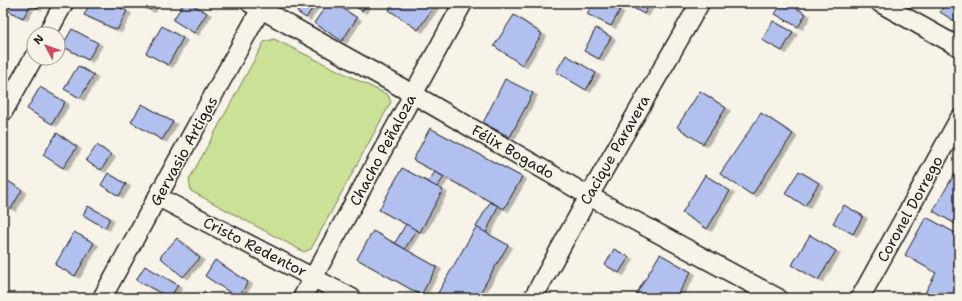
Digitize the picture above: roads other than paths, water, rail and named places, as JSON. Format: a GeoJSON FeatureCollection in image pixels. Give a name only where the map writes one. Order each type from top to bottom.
{"type":"FeatureCollection","features":[{"type":"Feature","properties":{"kind":"street"},"geometry":{"type":"LineString","coordinates":[[51,26],[64,3]]}},
{"type":"Feature","properties":{"kind":"street","name":"Chacho Peñaloza"},"geometry":{"type":"LineString","coordinates":[[302,298],[463,3]]}},
{"type":"Feature","properties":{"kind":"street","name":"Cacique Paravera"},"geometry":{"type":"LineString","coordinates":[[533,298],[588,196],[700,3]]}},
{"type":"Feature","properties":{"kind":"street"},"geometry":{"type":"LineString","coordinates":[[880,3],[959,47]]}},
{"type":"Feature","properties":{"kind":"street","name":"Félix Bogado"},"geometry":{"type":"LineString","coordinates":[[258,5],[588,196],[778,298]]}},
{"type":"Feature","properties":{"kind":"street","name":"Gervasio Artigas"},"geometry":{"type":"LineString","coordinates":[[102,298],[158,197],[258,5]]}},
{"type":"Feature","properties":{"kind":"street"},"geometry":{"type":"LineString","coordinates":[[3,112],[29,66]]}},
{"type":"Feature","properties":{"kind":"street","name":"Coronel Dorrego"},"geometry":{"type":"LineString","coordinates":[[860,298],[959,119]]}},
{"type":"Feature","properties":{"kind":"street","name":"Cristo Redentor"},"geometry":{"type":"LineString","coordinates":[[158,197],[352,298]]}}]}
